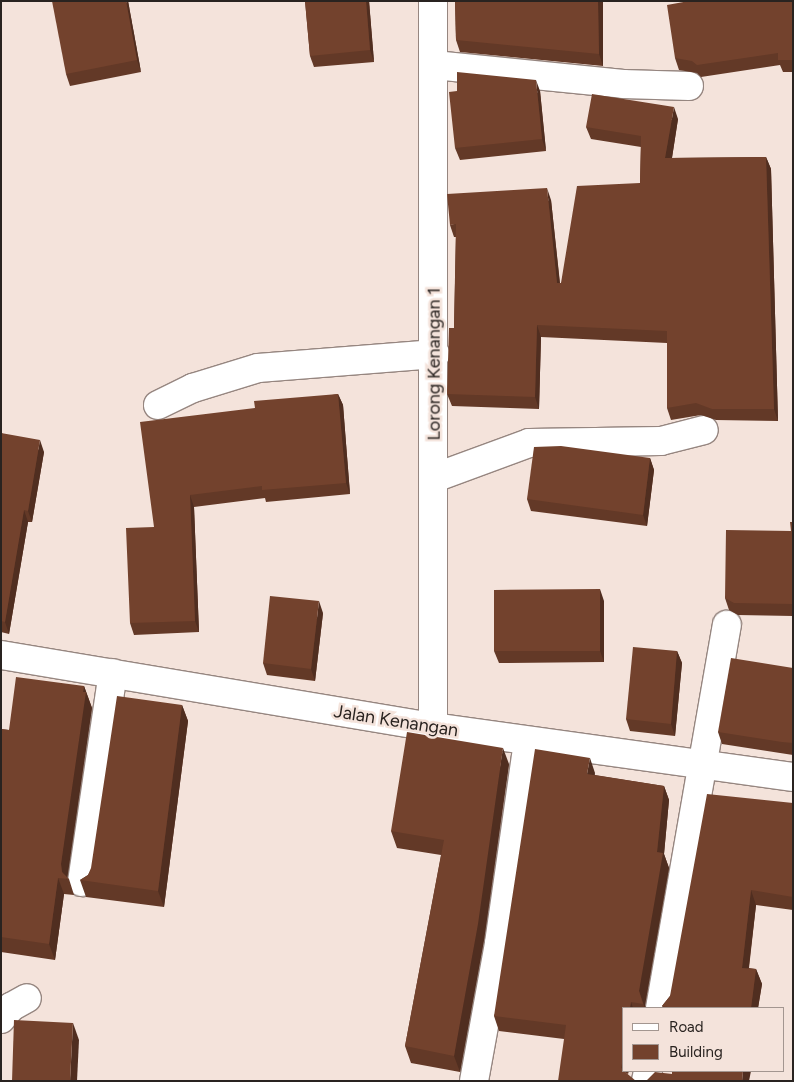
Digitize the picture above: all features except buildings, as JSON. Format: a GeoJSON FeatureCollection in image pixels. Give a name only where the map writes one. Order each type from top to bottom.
{"type":"FeatureCollection","features":[{"type":"Feature","properties":{"kind":"street","name":"Lorong Kenangan 1"},"geometry":{"type":"LineString","coordinates":[[433,727],[434,1]]}},
{"type":"Feature","properties":{"kind":"street"},"geometry":{"type":"LineString","coordinates":[[434,65],[622,84],[689,86]]}},
{"type":"Feature","properties":{"kind":"street"},"geometry":{"type":"LineString","coordinates":[[158,405],[201,385],[258,368],[435,354]]}},
{"type":"Feature","properties":{"kind":"street"},"geometry":{"type":"LineString","coordinates":[[434,478],[529,443],[661,441],[704,430]]}},
{"type":"Feature","properties":{"kind":"street"},"geometry":{"type":"LineString","coordinates":[[660,1007],[727,625]]}},
{"type":"Feature","properties":{"kind":"street","name":"Jalan Kenangan"},"geometry":{"type":"LineString","coordinates":[[1,655],[528,742],[793,777]]}},
{"type":"Feature","properties":{"kind":"street"},"geometry":{"type":"LineString","coordinates":[[82,882],[113,673]]}},
{"type":"Feature","properties":{"kind":"street"},"geometry":{"type":"LineString","coordinates":[[474,1081],[498,943],[528,742]]}},
{"type":"Feature","properties":{"kind":"street"},"geometry":{"type":"LineString","coordinates":[[1,1019],[11,1007],[27,998]]}}]}
